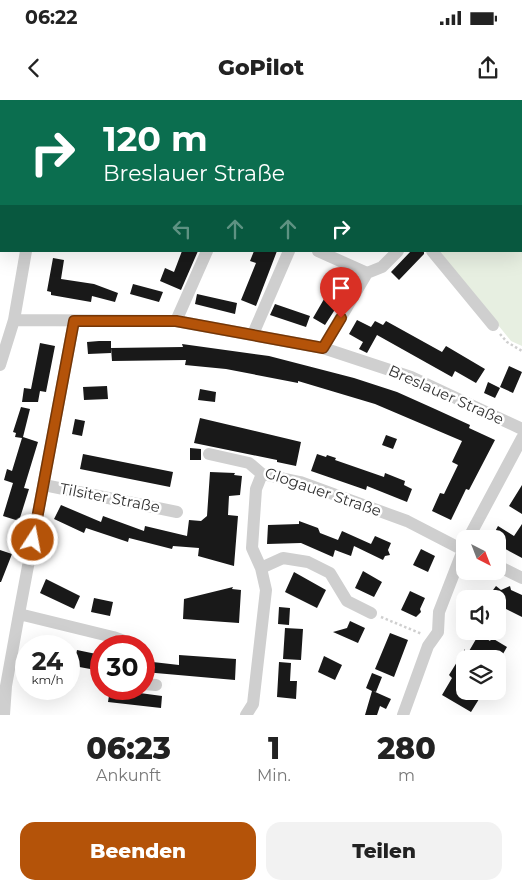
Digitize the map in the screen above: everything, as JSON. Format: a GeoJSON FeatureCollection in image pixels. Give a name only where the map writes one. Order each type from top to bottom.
{"type":"FeatureCollection","features":[{"type":"Feature","properties":{"kind":"street"},"geometry":{"type":"LineString","coordinates":[[0,365],[14,320],[26,252]]}},
{"type":"Feature","properties":{"kind":"street"},"geometry":{"type":"LineString","coordinates":[[176,321],[206,252]]}},
{"type":"Feature","properties":{"kind":"street"},"geometry":{"type":"LineString","coordinates":[[253,334],[289,252]]}},
{"type":"Feature","properties":{"kind":"street"},"geometry":{"type":"LineString","coordinates":[[320,252],[367,273]]}},
{"type":"Feature","properties":{"kind":"street"},"geometry":{"type":"LineString","coordinates":[[323,348],[367,273],[382,268],[397,252]]}},
{"type":"Feature","properties":{"kind":"street"},"geometry":{"type":"LineString","coordinates":[[433,252],[493,324]]}},
{"type":"Feature","properties":{"kind":"street","name":"Breslauer Straße"},"geometry":{"type":"LineString","coordinates":[[14,320],[176,321],[323,348],[411,377],[522,429]]}},
{"type":"Feature","properties":{"kind":"street"},"geometry":{"type":"LineString","coordinates":[[4,715],[6,686],[74,321]]}},
{"type":"Feature","properties":{"kind":"street"},"geometry":{"type":"LineString","coordinates":[[473,530],[522,438]]}},
{"type":"Feature","properties":{"kind":"street","name":"Glogauer Straße"},"geometry":{"type":"LineString","coordinates":[[209,454],[249,463],[262,474],[300,482],[456,542]]}},
{"type":"Feature","properties":{"kind":"street"},"geometry":{"type":"LineString","coordinates":[[246,715],[253,704],[266,590],[261,568],[252,548],[256,489],[262,474]]}},
{"type":"Feature","properties":{"kind":"street","name":"Tilsiter Straße"},"geometry":{"type":"LineString","coordinates":[[44,485],[177,512]]}},
{"type":"Feature","properties":{"kind":"street"},"geometry":{"type":"LineString","coordinates":[[261,568],[283,558],[308,562],[330,572],[347,601],[371,613]]}},
{"type":"Feature","properties":{"kind":"street"},"geometry":{"type":"LineString","coordinates":[[403,715],[428,646],[438,632],[439,612],[456,569]]}},
{"type":"Feature","properties":{"kind":"street"},"geometry":{"type":"LineString","coordinates":[[506,570],[522,578]]}},
{"type":"Feature","properties":{"kind":"street"},"geometry":{"type":"LineString","coordinates":[[19,614],[109,635]]}},
{"type":"Feature","properties":{"kind":"path"},"geometry":{"type":"LineString","coordinates":[[493,324],[507,342],[522,350]]}},
{"type":"Feature","properties":{"kind":"path"},"geometry":{"type":"LineString","coordinates":[[371,613],[422,635],[438,632]]}},
{"type":"Feature","properties":{"kind":"shaded area"},"geometry":{"type":"Polygon","coordinates":[[[439,252],[522,252],[522,346],[511,341],[439,252]]]}},
{"type":"Feature","properties":{"kind":"building"},"geometry":{"type":"Polygon","coordinates":[[[182,252],[198,252],[181,290],[160,281],[165,268],[174,272],[182,252]]]}},
{"type":"Feature","properties":{"kind":"building"},"geometry":{"type":"Polygon","coordinates":[[[254,252],[277,252],[256,306],[241,300],[256,263],[250,261],[254,252]]]}},
{"type":"Feature","properties":{"kind":"building"},"geometry":{"type":"Polygon","coordinates":[[[410,252],[424,252],[399,280],[391,272],[410,252]]]}},
{"type":"Feature","properties":{"kind":"building"},"geometry":{"type":"Polygon","coordinates":[[[53,258],[64,260],[61,279],[94,284],[118,293],[115,302],[92,296],[91,302],[51,295],[51,292],[47,291],[53,258]]]}},
{"type":"Feature","properties":{"kind":"building"},"geometry":{"type":"Polygon","coordinates":[[[338,275],[352,283],[325,325],[313,318],[338,275]]]}},
{"type":"Feature","properties":{"kind":"building"},"geometry":{"type":"Polygon","coordinates":[[[133,284],[163,292],[159,302],[130,294],[133,284]]]}},
{"type":"Feature","properties":{"kind":"building"},"geometry":{"type":"Polygon","coordinates":[[[197,294],[237,303],[235,314],[195,304],[197,294]]]}},
{"type":"Feature","properties":{"kind":"building"},"geometry":{"type":"Polygon","coordinates":[[[275,304],[310,316],[306,327],[270,315],[275,304]]]}},
{"type":"Feature","properties":{"kind":"building"},"geometry":{"type":"Polygon","coordinates":[[[357,320],[371,327],[375,321],[383,325],[386,321],[442,352],[446,346],[485,369],[476,383],[455,371],[452,377],[377,335],[367,353],[359,349],[363,342],[349,334],[357,320]]]}},
{"type":"Feature","properties":{"kind":"building"},"geometry":{"type":"Polygon","coordinates":[[[111,341],[111,353],[88,354],[87,342],[111,341]]]}},
{"type":"Feature","properties":{"kind":"building"},"geometry":{"type":"Polygon","coordinates":[[[40,343],[55,346],[46,392],[40,391],[38,402],[22,402],[24,388],[31,389],[40,343]]]}},
{"type":"Feature","properties":{"kind":"building"},"geometry":{"type":"Polygon","coordinates":[[[182,344],[269,356],[354,378],[397,392],[470,425],[469,428],[495,440],[469,490],[466,489],[451,520],[432,511],[440,493],[444,494],[458,465],[452,462],[462,441],[375,404],[298,381],[298,383],[226,369],[185,365],[186,360],[112,361],[111,348],[183,347],[182,344]]]}},
{"type":"Feature","properties":{"kind":"building"},"geometry":{"type":"Polygon","coordinates":[[[509,366],[522,372],[513,393],[500,387],[509,366]]]}},
{"type":"Feature","properties":{"kind":"building"},"geometry":{"type":"Polygon","coordinates":[[[488,382],[500,388],[495,398],[484,393],[488,382]]]}},
{"type":"Feature","properties":{"kind":"building"},"geometry":{"type":"Polygon","coordinates":[[[107,386],[108,399],[84,400],[83,387],[107,386]]]}},
{"type":"Feature","properties":{"kind":"building"},"geometry":{"type":"Polygon","coordinates":[[[200,389],[216,392],[215,402],[198,400],[200,389]]]}},
{"type":"Feature","properties":{"kind":"building"},"geometry":{"type":"Polygon","coordinates":[[[21,407],[30,409],[23,437],[38,442],[24,488],[29,489],[19,521],[3,516],[13,483],[4,480],[7,469],[12,471],[22,438],[15,437],[16,433],[13,432],[21,407]]]}},
{"type":"Feature","properties":{"kind":"building"},"geometry":{"type":"Polygon","coordinates":[[[200,418],[301,442],[296,466],[277,462],[277,460],[194,443],[200,418]]]}},
{"type":"Feature","properties":{"kind":"building"},"geometry":{"type":"Polygon","coordinates":[[[75,419],[85,421],[82,436],[72,434],[75,419]]]}},
{"type":"Feature","properties":{"kind":"building"},"geometry":{"type":"Polygon","coordinates":[[[386,435],[397,439],[393,449],[382,445],[386,435]]]}},
{"type":"Feature","properties":{"kind":"building"},"geometry":{"type":"Polygon","coordinates":[[[190,448],[201,449],[201,460],[190,460],[190,448]]]}},
{"type":"Feature","properties":{"kind":"building"},"geometry":{"type":"Polygon","coordinates":[[[83,454],[173,472],[170,487],[80,469],[83,454]]]}},
{"type":"Feature","properties":{"kind":"building"},"geometry":{"type":"Polygon","coordinates":[[[317,454],[336,458],[335,460],[384,477],[385,473],[405,481],[404,485],[412,489],[407,502],[367,486],[366,490],[311,471],[317,454]]]}},
{"type":"Feature","properties":{"kind":"building"},"geometry":{"type":"Polygon","coordinates":[[[210,472],[235,473],[234,475],[242,476],[240,495],[229,496],[228,515],[238,516],[234,566],[198,556],[199,548],[173,546],[172,549],[129,538],[128,542],[86,528],[84,533],[54,519],[61,505],[101,522],[103,516],[144,531],[145,526],[187,536],[189,520],[201,521],[207,516],[210,472]]]}},
{"type":"Feature","properties":{"kind":"building"},"geometry":{"type":"Polygon","coordinates":[[[522,485],[522,514],[509,506],[522,485]]]}},
{"type":"Feature","properties":{"kind":"building"},"geometry":{"type":"Polygon","coordinates":[[[299,521],[318,528],[320,533],[338,540],[342,531],[371,544],[375,536],[391,543],[388,550],[390,555],[385,556],[383,560],[354,546],[351,556],[335,550],[333,557],[301,543],[267,544],[268,525],[299,524],[299,521]]]}},
{"type":"Feature","properties":{"kind":"building"},"geometry":{"type":"Polygon","coordinates":[[[522,524],[522,558],[506,549],[506,531],[514,536],[522,524]]]}},
{"type":"Feature","properties":{"kind":"building"},"geometry":{"type":"Polygon","coordinates":[[[498,526],[504,530],[496,530],[498,526]]]}},
{"type":"Feature","properties":{"kind":"building"},"geometry":{"type":"Polygon","coordinates":[[[421,549],[435,556],[428,572],[413,565],[421,549]]]}},
{"type":"Feature","properties":{"kind":"building"},"geometry":{"type":"Polygon","coordinates":[[[0,550],[12,554],[1,582],[0,582],[0,550]]]}},
{"type":"Feature","properties":{"kind":"building"},"geometry":{"type":"Polygon","coordinates":[[[363,571],[382,582],[374,597],[355,588],[363,571]]]}},
{"type":"Feature","properties":{"kind":"building"},"geometry":{"type":"Polygon","coordinates":[[[294,572],[326,590],[317,608],[285,592],[294,572]]]}},
{"type":"Feature","properties":{"kind":"building"},"geometry":{"type":"Polygon","coordinates":[[[46,579],[80,596],[74,609],[40,593],[46,579]]]}},
{"type":"Feature","properties":{"kind":"building"},"geometry":{"type":"Polygon","coordinates":[[[496,586],[501,590],[493,590],[496,586]]]}},
{"type":"Feature","properties":{"kind":"building"},"geometry":{"type":"Polygon","coordinates":[[[510,586],[511,590],[522,595],[522,617],[506,609],[506,590],[501,590],[510,586]]]}},
{"type":"Feature","properties":{"kind":"building"},"geometry":{"type":"Polygon","coordinates":[[[233,587],[232,589],[241,590],[239,623],[183,619],[184,599],[233,587]]]}},
{"type":"Feature","properties":{"kind":"building"},"geometry":{"type":"Polygon","coordinates":[[[410,591],[425,598],[420,609],[421,612],[416,617],[401,610],[410,591]]]}},
{"type":"Feature","properties":{"kind":"building"},"geometry":{"type":"Polygon","coordinates":[[[94,598],[113,602],[110,616],[91,612],[94,598]]]}},
{"type":"Feature","properties":{"kind":"building"},"geometry":{"type":"Polygon","coordinates":[[[279,607],[290,608],[289,625],[278,624],[279,607]]]}},
{"type":"Feature","properties":{"kind":"building"},"geometry":{"type":"Polygon","coordinates":[[[350,621],[365,628],[358,643],[333,632],[347,628],[350,621]]]}},
{"type":"Feature","properties":{"kind":"building"},"geometry":{"type":"Polygon","coordinates":[[[285,628],[303,629],[301,660],[283,659],[285,628]]]}},
{"type":"Feature","properties":{"kind":"building"},"geometry":{"type":"Polygon","coordinates":[[[390,633],[408,640],[394,677],[375,669],[390,633]]]}},
{"type":"Feature","properties":{"kind":"building"},"geometry":{"type":"Polygon","coordinates":[[[476,640],[495,640],[507,647],[505,650],[470,650],[476,640]]]}},
{"type":"Feature","properties":{"kind":"building"},"geometry":{"type":"Polygon","coordinates":[[[80,651],[90,653],[90,669],[80,667],[80,651]]]}},
{"type":"Feature","properties":{"kind":"building"},"geometry":{"type":"Polygon","coordinates":[[[179,655],[236,659],[235,680],[155,673],[155,662],[179,665],[179,655]]]}},
{"type":"Feature","properties":{"kind":"building"},"geometry":{"type":"Polygon","coordinates":[[[324,656],[342,665],[335,680],[318,672],[324,656]]]}},
{"type":"Feature","properties":{"kind":"building"},"geometry":{"type":"Polygon","coordinates":[[[279,662],[291,663],[290,681],[297,681],[296,699],[277,697],[279,662]]]}},
{"type":"Feature","properties":{"kind":"building"},"geometry":{"type":"Polygon","coordinates":[[[456,664],[456,700],[478,700],[471,712],[442,695],[452,678],[449,675],[456,664]]]}},
{"type":"Feature","properties":{"kind":"building"},"geometry":{"type":"Polygon","coordinates":[[[372,673],[382,677],[376,692],[373,691],[391,699],[386,709],[380,706],[377,715],[365,715],[372,691],[366,688],[372,673]]]}},
{"type":"Feature","properties":{"kind":"building"},"geometry":{"type":"Polygon","coordinates":[[[155,695],[162,696],[161,708],[108,702],[108,700],[155,700],[155,695]]]}},
{"type":"Feature","properties":{"kind":"route"},"geometry":{"type":"LineString","coordinates":[[33,540],[74,321],[176,321],[323,348],[341,318]]}}]}
